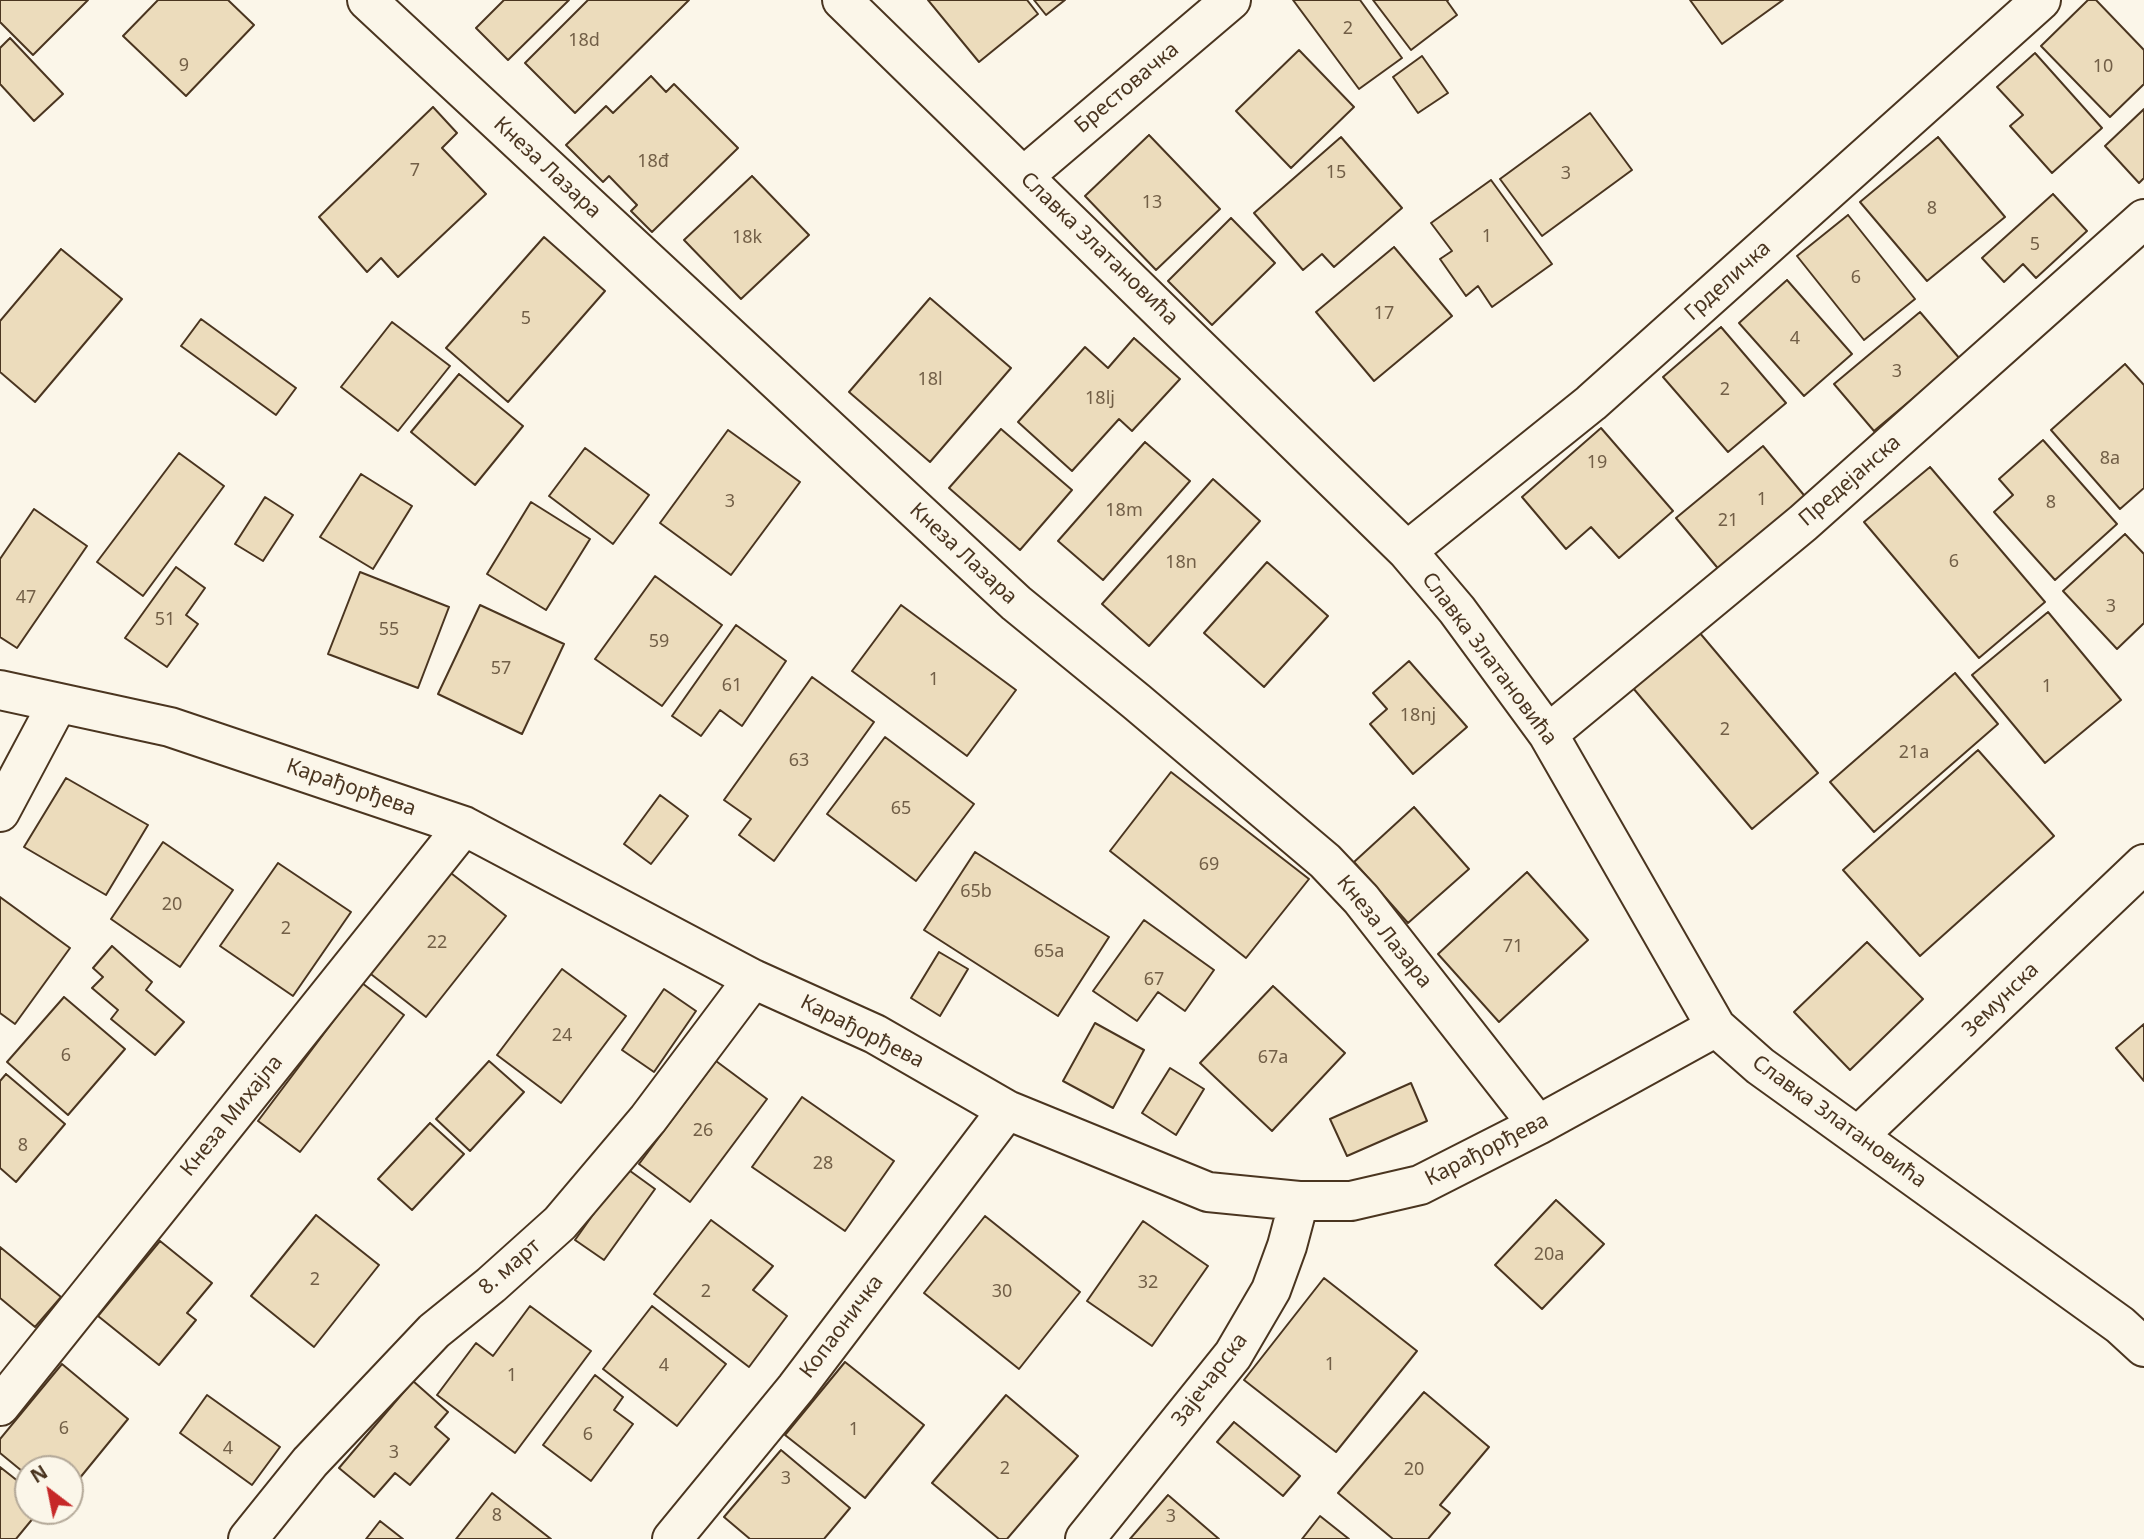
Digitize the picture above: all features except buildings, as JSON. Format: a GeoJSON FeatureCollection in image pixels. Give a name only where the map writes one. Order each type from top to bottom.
{"type":"FeatureCollection","features":[{"type":"Feature","properties":{"kind":"street","name":"Кнеза Лазара"},"geometry":{"type":"LineString","coordinates":[[367,0],[1016,603],[1325,861],[1361,899],[1538,1125]]}},
{"type":"Feature","properties":{"kind":"street","name":"Славка Златановића"},"geometry":{"type":"LineString","coordinates":[[842,0],[1407,551],[1457,610],[1548,734],[1716,1027],[1760,1066],[2136,1334]]}},
{"type":"Feature","properties":{"kind":"street","name":"Брестовачка"},"geometry":{"type":"LineString","coordinates":[[1024,176],[1231,0]]}},
{"type":"Feature","properties":{"kind":"street","name":"Грделичка"},"geometry":{"type":"LineString","coordinates":[[1407,551],[1591,403],[2041,0]]}},
{"type":"Feature","properties":{"kind":"street","name":"Предејанска"},"geometry":{"type":"LineString","coordinates":[[1548,734],[1803,523],[2144,219]]}},
{"type":"Feature","properties":{"kind":"street","name":"Карађорђева"},"geometry":{"type":"LineString","coordinates":[[0,690],[170,727],[464,826],[753,979],[875,1034],[1007,1110],[1208,1192],[1299,1201],[1351,1200],[1420,1185],[1538,1125],[1716,1027]]}},
{"type":"Feature","properties":{"kind":"street"},"geometry":{"type":"LineString","coordinates":[[0,812],[58,703]]}},
{"type":"Feature","properties":{"kind":"street","name":"Кнеза Михајла"},"geometry":{"type":"LineString","coordinates":[[0,1406],[464,826]]}},
{"type":"Feature","properties":{"kind":"street","name":"Земунска"},"geometry":{"type":"LineString","coordinates":[[1858,1136],[2144,864]]}},
{"type":"Feature","properties":{"kind":"street","name":"8. март"},"geometry":{"type":"LineString","coordinates":[[248,1539],[310,1462],[434,1331],[491,1285],[560,1223],[648,1119],[753,979]]}},
{"type":"Feature","properties":{"kind":"street","name":"Копаоничка"},"geometry":{"type":"LineString","coordinates":[[672,1539],[796,1388],[1007,1110]]}},
{"type":"Feature","properties":{"kind":"street","name":"Зајечарска"},"geometry":{"type":"LineString","coordinates":[[1085,1539],[1233,1355],[1271,1290],[1299,1201]]}}]}
